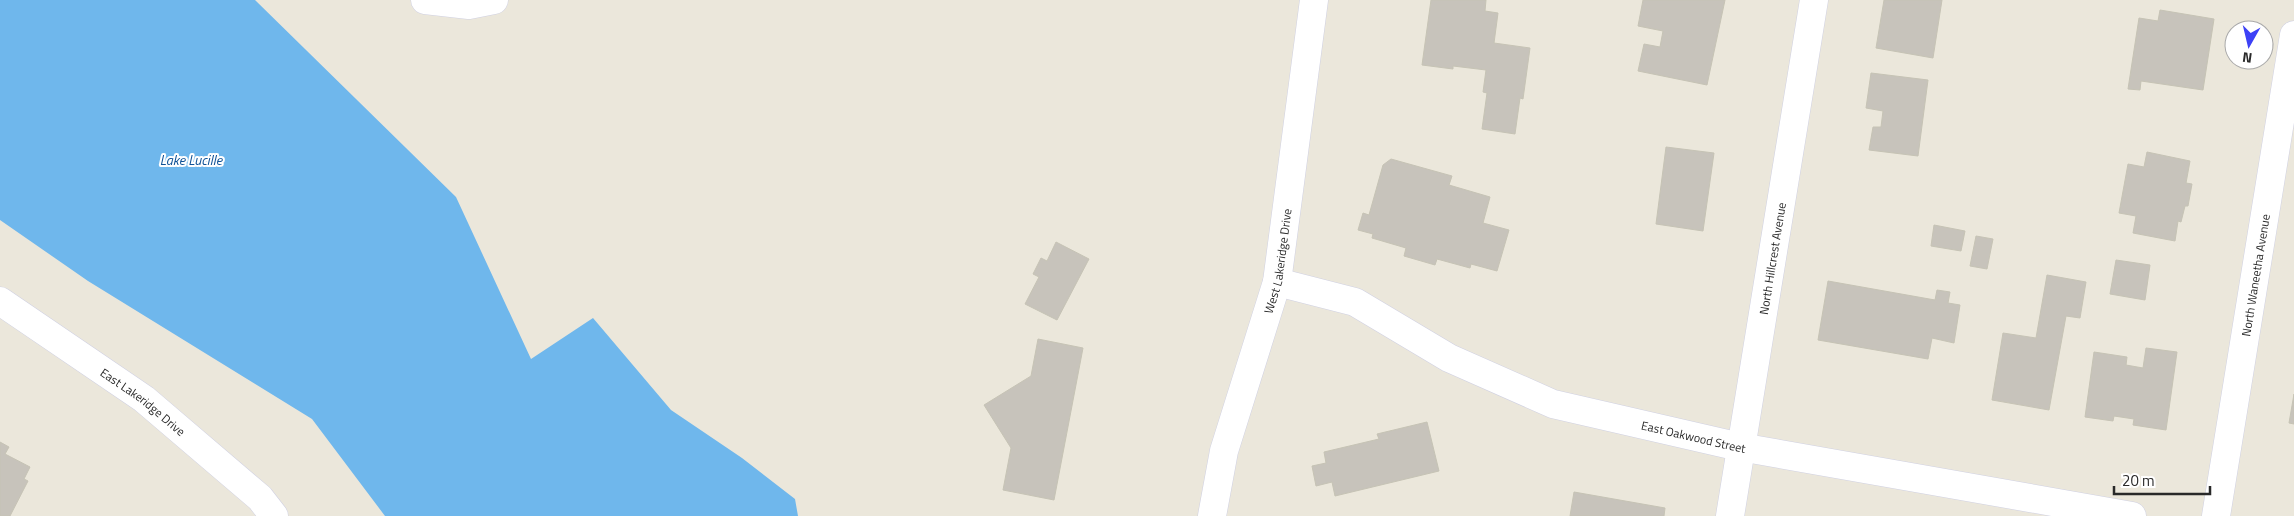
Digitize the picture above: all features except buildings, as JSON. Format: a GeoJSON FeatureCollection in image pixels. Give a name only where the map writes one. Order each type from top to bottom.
{"type":"FeatureCollection","features":[{"type":"Feature","properties":{"kind":"street"},"geometry":{"type":"LineString","coordinates":[[425,0],[468,5],[494,0]]}},
{"type":"Feature","properties":{"kind":"street","name":"West Lakeridge Drive"},"geometry":{"type":"LineString","coordinates":[[1212,516],[1224,451],[1277,282],[1314,0]]}},
{"type":"Feature","properties":{"kind":"street","name":"North Hillcrest Avenue"},"geometry":{"type":"LineString","coordinates":[[1730,516],[1814,0]]}},
{"type":"Feature","properties":{"kind":"street","name":"North Waneetha Avenue"},"geometry":{"type":"LineString","coordinates":[[2216,516],[2294,35]]}},
{"type":"Feature","properties":{"kind":"street","name":"East Oakwood Street"},"geometry":{"type":"LineString","coordinates":[[1277,282],[1355,302],[1449,358],[1554,404],[1740,448],[2132,516]]}},
{"type":"Feature","properties":{"kind":"street","name":"East Lakeridge Drive"},"geometry":{"type":"LineString","coordinates":[[0,301],[144,399],[260,498],[274,516]]}},
{"type":"Feature","properties":{"kind":"water","name":"Lake Lucille"},"geometry":{"type":"Polygon","coordinates":[[[0,0],[255,0],[456,197],[531,359],[593,318],[671,410],[742,458],[795,499],[798,516],[385,516],[312,419],[88,281],[0,220],[0,0]]]}}]}
